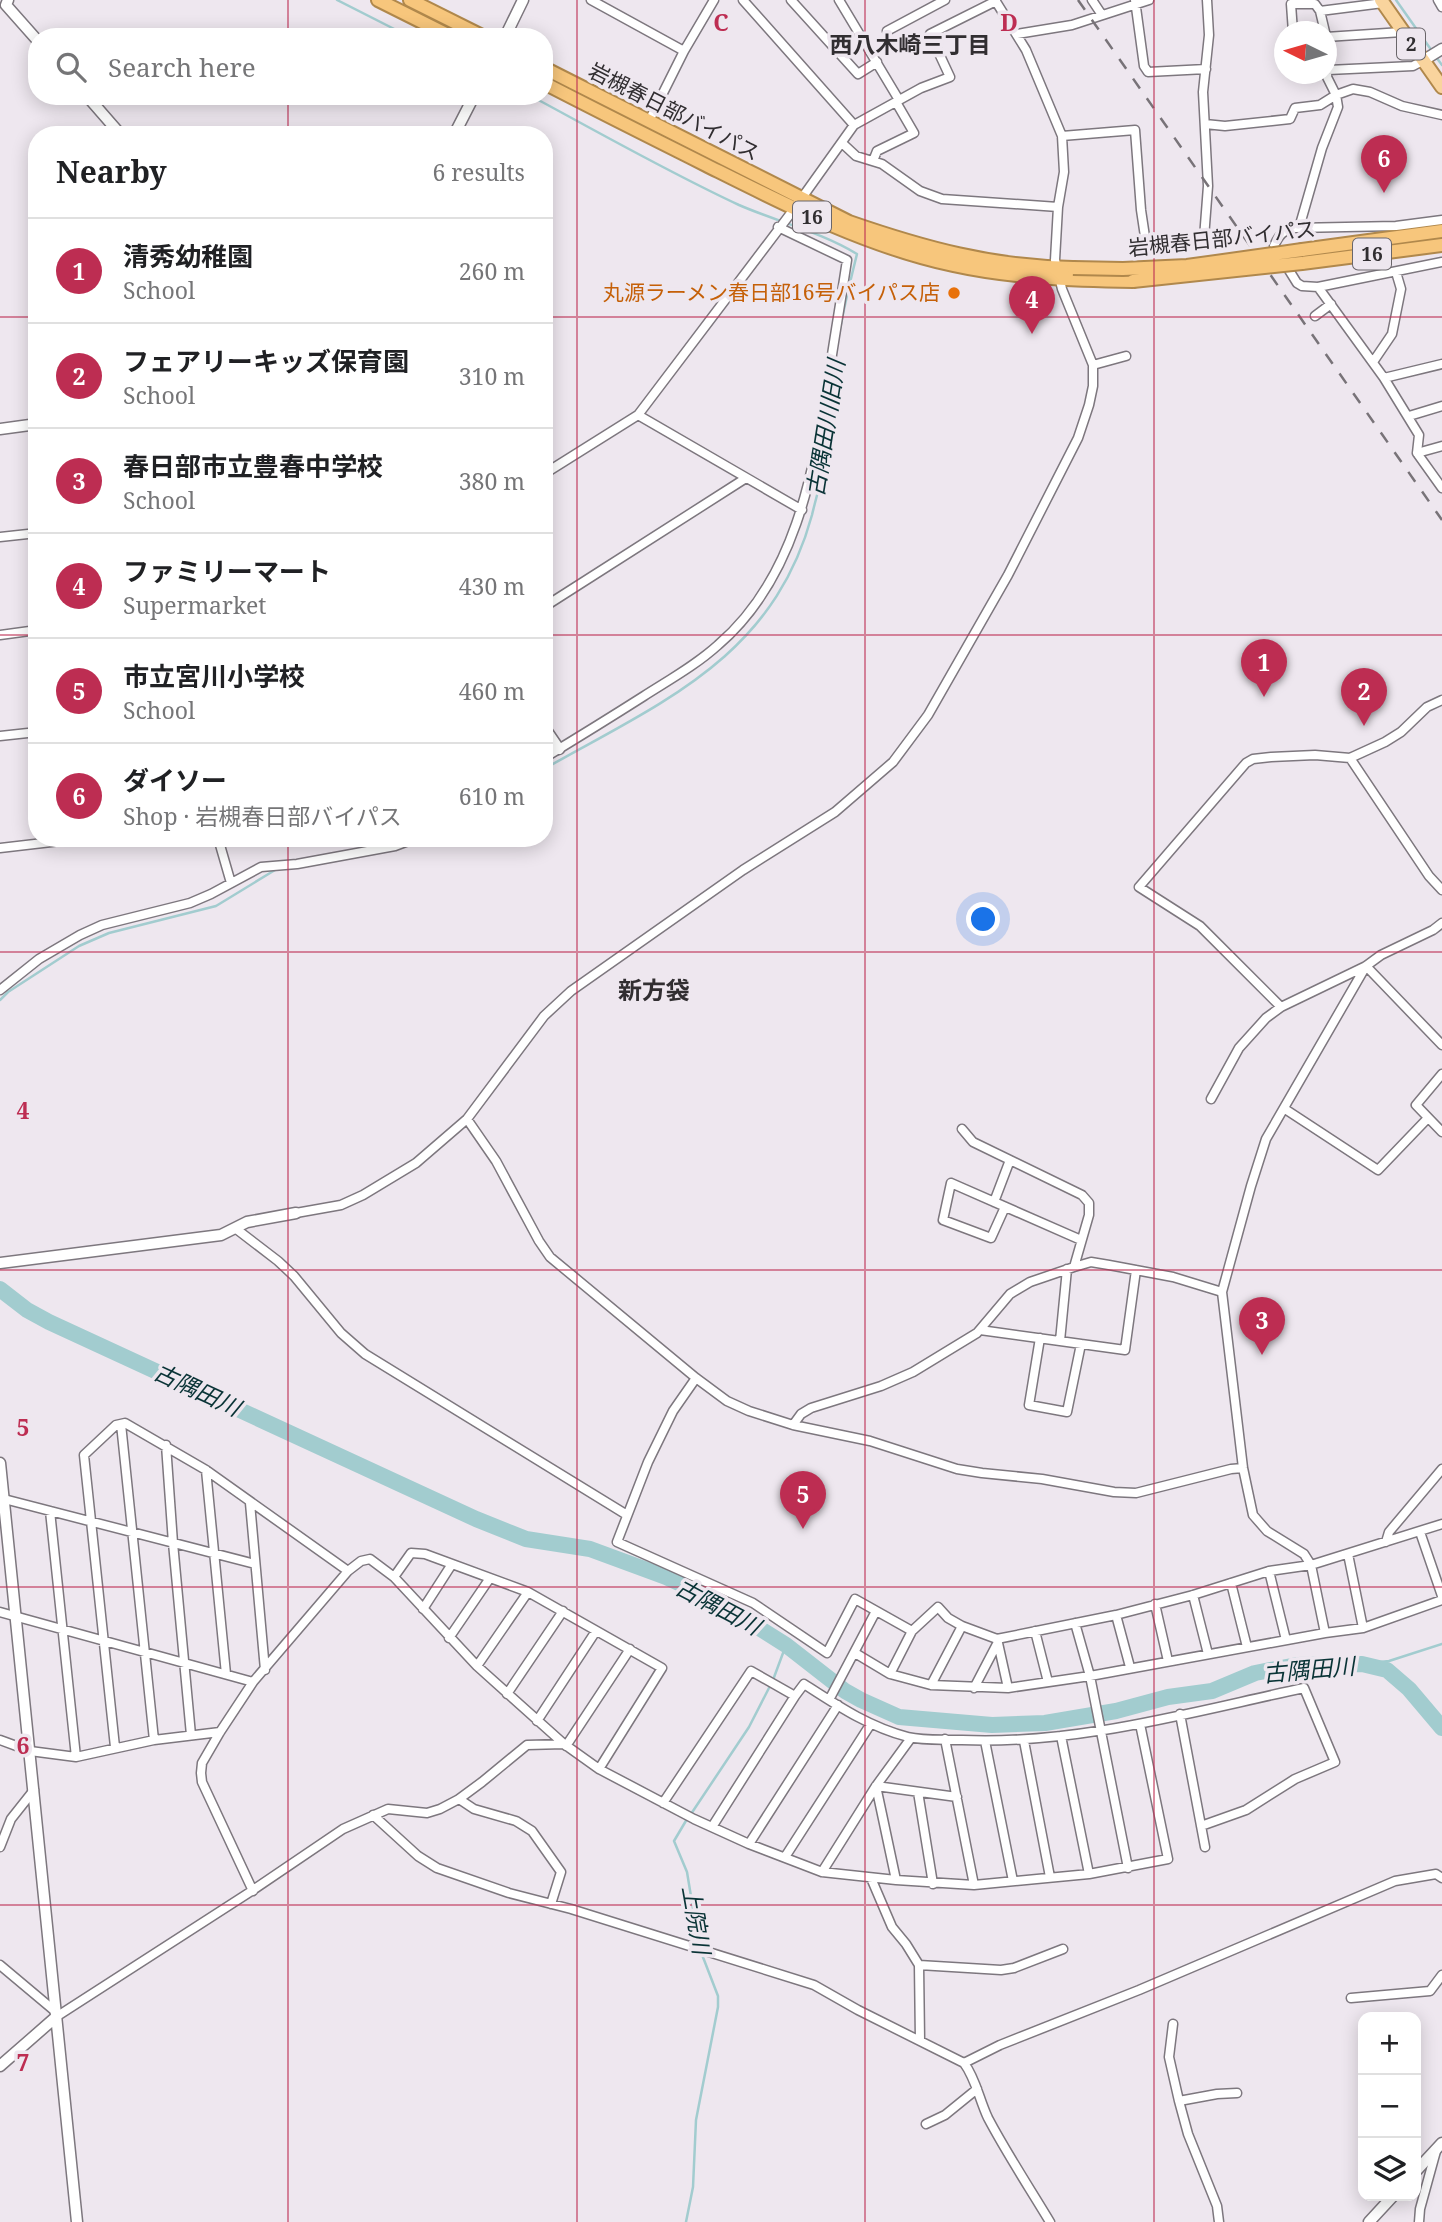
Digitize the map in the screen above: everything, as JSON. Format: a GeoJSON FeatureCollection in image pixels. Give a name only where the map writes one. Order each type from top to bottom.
{"type":"FeatureCollection","features":[{"type":"Feature","properties":{"kind":"highway"},"geometry":{"type":"LineString","coordinates":[[378,0],[434,28]]}},
{"type":"Feature","properties":{"kind":"highway"},"geometry":{"type":"LineString","coordinates":[[410,0],[466,28]]}},
{"type":"Feature","properties":{"kind":"highway","name":"岩槻春日部バイパス"},"geometry":{"type":"LineString","coordinates":[[553,73],[649,121],[797,204]]}},
{"type":"Feature","properties":{"kind":"highway","name":"岩槻春日部バイパス"},"geometry":{"type":"LineString","coordinates":[[553,87],[797,204],[948,253],[1058,274],[1133,281],[1302,256],[1442,231]]}},
{"type":"Feature","properties":{"kind":"highway","name":"岩槻春日部バイパス"},"geometry":{"type":"LineString","coordinates":[[1302,256],[1442,245]]}},
{"type":"Feature","properties":{"kind":"main road","name":"2"},"geometry":{"type":"LineString","coordinates":[[1382,1],[1402,32],[1433,55],[1442,87]]}},
{"type":"Feature","properties":{"kind":"street"},"geometry":{"type":"LineString","coordinates":[[509,28],[523,0]]}},
{"type":"Feature","properties":{"kind":"street"},"geometry":{"type":"LineString","coordinates":[[591,0],[684,51]]}},
{"type":"Feature","properties":{"kind":"street"},"geometry":{"type":"LineString","coordinates":[[607,9],[612,0]]}},
{"type":"Feature","properties":{"kind":"street"},"geometry":{"type":"LineString","coordinates":[[649,121],[713,0]]}},
{"type":"Feature","properties":{"kind":"street"},"geometry":{"type":"LineString","coordinates":[[791,0],[858,74],[877,62]]}},
{"type":"Feature","properties":{"kind":"street"},"geometry":{"type":"LineString","coordinates":[[839,0],[877,62],[914,133],[877,151],[873,161]]}},
{"type":"Feature","properties":{"kind":"street"},"geometry":{"type":"LineString","coordinates":[[887,31],[945,0]]}},
{"type":"Feature","properties":{"kind":"street"},"geometry":{"type":"LineString","coordinates":[[1092,0],[1102,15]]}},
{"type":"Feature","properties":{"kind":"street"},"geometry":{"type":"LineString","coordinates":[[1017,34],[1072,25],[1136,2],[1149,0]]}},
{"type":"Feature","properties":{"kind":"street"},"geometry":{"type":"LineString","coordinates":[[1062,136],[1135,130],[1147,250],[1204,238],[1208,186],[1203,92],[1209,35],[1206,0]]}},
{"type":"Feature","properties":{"kind":"street"},"geometry":{"type":"LineString","coordinates":[[1437,0],[1442,7]]}},
{"type":"Feature","properties":{"kind":"street"},"geometry":{"type":"LineString","coordinates":[[0,1264],[221,1235],[247,1222],[341,1205],[363,1195],[415,1163],[467,1119],[544,1016],[571,991],[743,870],[835,812],[902,751],[928,715],[1008,575],[1078,438],[1093,386],[1093,365],[1055,260],[1058,207],[1064,172],[1062,136],[1026,50],[995,1],[930,34],[950,77],[921,88],[854,125],[638,415],[553,468]]}},
{"type":"Feature","properties":{"kind":"street"},"geometry":{"type":"LineString","coordinates":[[1320,11],[1382,1]]}},
{"type":"Feature","properties":{"kind":"street"},"geometry":{"type":"LineString","coordinates":[[749,2],[854,125]]}},
{"type":"Feature","properties":{"kind":"street"},"geometry":{"type":"LineString","coordinates":[[1136,2],[1143,66],[1148,72],[1206,69]]}},
{"type":"Feature","properties":{"kind":"street"},"geometry":{"type":"LineString","coordinates":[[5,4],[28,30]]}},
{"type":"Feature","properties":{"kind":"street"},"geometry":{"type":"LineString","coordinates":[[1292,21],[1291,4],[1315,4],[1322,21]]}},
{"type":"Feature","properties":{"kind":"street"},"geometry":{"type":"LineString","coordinates":[[1337,38],[1402,32]]}},
{"type":"Feature","properties":{"kind":"street"},"geometry":{"type":"LineString","coordinates":[[1337,70],[1413,66],[1433,55]]}},
{"type":"Feature","properties":{"kind":"street"},"geometry":{"type":"LineString","coordinates":[[1299,228],[1322,148],[1338,107],[1331,84]]}},
{"type":"Feature","properties":{"kind":"street"},"geometry":{"type":"LineString","coordinates":[[1205,124],[1225,126],[1290,119],[1295,108],[1320,105],[1336,94],[1353,89],[1370,92],[1402,106],[1442,114]]}},
{"type":"Feature","properties":{"kind":"street"},"geometry":{"type":"LineString","coordinates":[[94,105],[113,126]]}},
{"type":"Feature","properties":{"kind":"street"},"geometry":{"type":"LineString","coordinates":[[459,126],[469,105]]}},
{"type":"Feature","properties":{"kind":"street"},"geometry":{"type":"LineString","coordinates":[[842,143],[856,156],[882,164],[920,191],[942,199],[1058,207]]}},
{"type":"Feature","properties":{"kind":"street"},"geometry":{"type":"LineString","coordinates":[[1442,220],[1396,226],[1285,230],[1275,246],[1297,283],[1303,286],[1318,287],[1442,262]]}},
{"type":"Feature","properties":{"kind":"street"},"geometry":{"type":"LineString","coordinates":[[553,753],[696,664],[720,644],[759,599],[787,547],[802,510],[818,445],[847,260],[778,227]]}},
{"type":"Feature","properties":{"kind":"street"},"geometry":{"type":"LineString","coordinates":[[1373,362],[1392,334],[1401,289],[1396,272]]}},
{"type":"Feature","properties":{"kind":"street"},"geometry":{"type":"LineString","coordinates":[[1318,287],[1409,416],[1419,435],[1416,453],[1442,488]]}},
{"type":"Feature","properties":{"kind":"street"},"geometry":{"type":"LineString","coordinates":[[1315,316],[1331,304]]}},
{"type":"Feature","properties":{"kind":"street"},"geometry":{"type":"LineString","coordinates":[[1093,365],[1126,356]]}},
{"type":"Feature","properties":{"kind":"street"},"geometry":{"type":"LineString","coordinates":[[1384,378],[1442,364]]}},
{"type":"Feature","properties":{"kind":"street"},"geometry":{"type":"LineString","coordinates":[[1409,416],[1442,406]]}},
{"type":"Feature","properties":{"kind":"street"},"geometry":{"type":"LineString","coordinates":[[638,415],[802,510]]}},
{"type":"Feature","properties":{"kind":"street"},"geometry":{"type":"LineString","coordinates":[[0,429],[28,425]]}},
{"type":"Feature","properties":{"kind":"street"},"geometry":{"type":"LineString","coordinates":[[1416,453],[1442,446]]}},
{"type":"Feature","properties":{"kind":"street"},"geometry":{"type":"LineString","coordinates":[[553,601],[746,478]]}},
{"type":"Feature","properties":{"kind":"street"},"geometry":{"type":"LineString","coordinates":[[0,537],[28,534]]}},
{"type":"Feature","properties":{"kind":"street"},"geometry":{"type":"LineString","coordinates":[[0,635],[28,631]]}},
{"type":"Feature","properties":{"kind":"street"},"geometry":{"type":"LineString","coordinates":[[1281,1007],[1200,926],[1139,887],[1246,762],[1271,757],[1315,755],[1350,758],[1385,742],[1401,732],[1427,707],[1442,701]]}},
{"type":"Feature","properties":{"kind":"street"},"geometry":{"type":"LineString","coordinates":[[0,737],[28,733]]}},
{"type":"Feature","properties":{"kind":"street"},"geometry":{"type":"LineString","coordinates":[[553,740],[559,749]]}},
{"type":"Feature","properties":{"kind":"street"},"geometry":{"type":"LineString","coordinates":[[1350,758],[1429,876],[1442,890]]}},
{"type":"Feature","properties":{"kind":"street"},"geometry":{"type":"LineString","coordinates":[[0,848],[28,845]]}},
{"type":"Feature","properties":{"kind":"street"},"geometry":{"type":"LineString","coordinates":[[221,847],[231,883]]}},
{"type":"Feature","properties":{"kind":"street"},"geometry":{"type":"LineString","coordinates":[[0,990],[60,946],[102,925],[190,903],[261,867],[297,864],[390,847]]}},
{"type":"Feature","properties":{"kind":"street"},"geometry":{"type":"LineString","coordinates":[[1211,1099],[1239,1048],[1266,1018],[1281,1007],[1366,966],[1381,955],[1442,923]]}},
{"type":"Feature","properties":{"kind":"street"},"geometry":{"type":"LineString","coordinates":[[1366,966],[1442,1045]]}},
{"type":"Feature","properties":{"kind":"street"},"geometry":{"type":"LineString","coordinates":[[1325,1633],[1311,1565],[1304,1554],[1267,1531],[1253,1515],[1242,1468],[1222,1292],[1266,1139],[1366,966]]}},
{"type":"Feature","properties":{"kind":"street"},"geometry":{"type":"LineString","coordinates":[[1442,1074],[1416,1105],[1442,1132]]}},
{"type":"Feature","properties":{"kind":"street"},"geometry":{"type":"LineString","coordinates":[[1285,1109],[1378,1170],[1427,1119]]}},
{"type":"Feature","properties":{"kind":"street"},"geometry":{"type":"LineString","coordinates":[[467,1119],[496,1161],[550,1258],[696,1378],[727,1401],[749,1411],[793,1425],[870,1441],[957,1469],[1042,1479],[1114,1492],[1136,1493],[1242,1468]]}},
{"type":"Feature","properties":{"kind":"street"},"geometry":{"type":"LineString","coordinates":[[962,1129],[973,1142],[1082,1195],[1089,1203],[1089,1215],[1082,1240],[1070,1268],[1060,1341]]}},
{"type":"Feature","properties":{"kind":"street"},"geometry":{"type":"LineString","coordinates":[[994,1202],[1010,1160]]}},
{"type":"Feature","properties":{"kind":"street"},"geometry":{"type":"LineString","coordinates":[[1005,1207],[991,1238],[943,1220],[951,1183],[1082,1240]]}},
{"type":"Feature","properties":{"kind":"street"},"geometry":{"type":"LineString","coordinates":[[235,1228],[294,1276],[341,1333],[365,1354],[627,1516]]}},
{"type":"Feature","properties":{"kind":"street"},"geometry":{"type":"LineString","coordinates":[[793,1425],[801,1414],[811,1408],[881,1386],[913,1372],[980,1330],[1010,1294],[1030,1282],[1070,1268],[1091,1262],[1174,1277],[1222,1292]]}},
{"type":"Feature","properties":{"kind":"street"},"geometry":{"type":"LineString","coordinates":[[980,1330],[1125,1350],[1136,1270]]}},
{"type":"Feature","properties":{"kind":"street"},"geometry":{"type":"LineString","coordinates":[[1041,1338],[1028,1405],[1067,1412],[1081,1344]]}},
{"type":"Feature","properties":{"kind":"street"},"geometry":{"type":"LineString","coordinates":[[696,1378],[673,1411],[648,1462],[617,1542],[753,1603],[827,1653],[856,1599],[912,1630]]}},
{"type":"Feature","properties":{"kind":"street"},"geometry":{"type":"LineString","coordinates":[[115,1748],[84,1455],[116,1425],[125,1423],[206,1470],[348,1572]]}},
{"type":"Feature","properties":{"kind":"street"},"geometry":{"type":"LineString","coordinates":[[121,1424],[154,1740]]}},
{"type":"Feature","properties":{"kind":"street"},"geometry":{"type":"LineString","coordinates":[[166,1445],[191,1735]]}},
{"type":"Feature","properties":{"kind":"street"},"geometry":{"type":"LineString","coordinates":[[0,1463],[77,2222]]}},
{"type":"Feature","properties":{"kind":"street"},"geometry":{"type":"LineString","coordinates":[[1386,1542],[1389,1531],[1442,1469]]}},
{"type":"Feature","properties":{"kind":"street"},"geometry":{"type":"LineString","coordinates":[[206,1470],[226,1674]]}},
{"type":"Feature","properties":{"kind":"street"},"geometry":{"type":"LineString","coordinates":[[4,1499],[255,1564]]}},
{"type":"Feature","properties":{"kind":"street"},"geometry":{"type":"LineString","coordinates":[[250,1503],[265,1670]]}},
{"type":"Feature","properties":{"kind":"street"},"geometry":{"type":"LineString","coordinates":[[50,1511],[76,1758]]}},
{"type":"Feature","properties":{"kind":"street"},"geometry":{"type":"LineString","coordinates":[[890,1674],[912,1630],[938,1607],[948,1618],[997,1641],[1116,1615],[1269,1572],[1311,1565],[1442,1524]]}},
{"type":"Feature","properties":{"kind":"street"},"geometry":{"type":"LineString","coordinates":[[855,1653],[890,1674],[931,1685],[1008,1688],[1363,1628],[1442,1598],[1420,1532]]}},
{"type":"Feature","properties":{"kind":"street"},"geometry":{"type":"LineString","coordinates":[[394,1577],[411,1553],[425,1554],[528,1592],[662,1668],[598,1769]]}},
{"type":"Feature","properties":{"kind":"street"},"geometry":{"type":"LineString","coordinates":[[1348,1554],[1363,1628]]}},
{"type":"Feature","properties":{"kind":"street"},"geometry":{"type":"LineString","coordinates":[[253,1891],[202,1782],[202,1763],[253,1682],[348,1572],[361,1561],[370,1559],[394,1577],[449,1638],[507,1695],[565,1745],[598,1769],[712,1827],[822,1872],[933,1884],[974,1885],[1089,1874],[1168,1859],[1140,1724]]}},
{"type":"Feature","properties":{"kind":"street"},"geometry":{"type":"LineString","coordinates":[[423,1609],[453,1564]]}},
{"type":"Feature","properties":{"kind":"street"},"geometry":{"type":"LineString","coordinates":[[1269,1572],[1286,1640]]}},
{"type":"Feature","properties":{"kind":"street"},"geometry":{"type":"LineString","coordinates":[[449,1638],[490,1578]]}},
{"type":"Feature","properties":{"kind":"street"},"geometry":{"type":"LineString","coordinates":[[1231,1583],[1247,1647]]}},
{"type":"Feature","properties":{"kind":"street"},"geometry":{"type":"LineString","coordinates":[[477,1666],[528,1592]]}},
{"type":"Feature","properties":{"kind":"street"},"geometry":{"type":"LineString","coordinates":[[1193,1595],[1208,1654]]}},
{"type":"Feature","properties":{"kind":"street"},"geometry":{"type":"LineString","coordinates":[[1155,1604],[1168,1661]]}},
{"type":"Feature","properties":{"kind":"street"},"geometry":{"type":"LineString","coordinates":[[507,1695],[563,1611]]}},
{"type":"Feature","properties":{"kind":"street"},"geometry":{"type":"LineString","coordinates":[[829,1700],[877,1611]]}},
{"type":"Feature","properties":{"kind":"street"},"geometry":{"type":"LineString","coordinates":[[0,1612],[253,1682]]}},
{"type":"Feature","properties":{"kind":"street"},"geometry":{"type":"LineString","coordinates":[[1116,1615],[1130,1667]]}},
{"type":"Feature","properties":{"kind":"street"},"geometry":{"type":"LineString","coordinates":[[1075,1623],[1090,1676],[1128,1868]]}},
{"type":"Feature","properties":{"kind":"street"},"geometry":{"type":"LineString","coordinates":[[931,1685],[962,1626]]}},
{"type":"Feature","properties":{"kind":"street"},"geometry":{"type":"LineString","coordinates":[[537,1721],[596,1630]]}},
{"type":"Feature","properties":{"kind":"street"},"geometry":{"type":"LineString","coordinates":[[1035,1632],[1048,1682]]}},
{"type":"Feature","properties":{"kind":"street"},"geometry":{"type":"LineString","coordinates":[[974,1688],[997,1641]]}},
{"type":"Feature","properties":{"kind":"street"},"geometry":{"type":"LineString","coordinates":[[997,1641],[1008,1688]]}},
{"type":"Feature","properties":{"kind":"street"},"geometry":{"type":"LineString","coordinates":[[565,1745],[630,1649]]}},
{"type":"Feature","properties":{"kind":"street"},"geometry":{"type":"LineString","coordinates":[[663,1802],[751,1671],[795,1696]]}},
{"type":"Feature","properties":{"kind":"street"},"geometry":{"type":"LineString","coordinates":[[712,1827],[804,1684],[870,1725],[911,1738],[985,1741],[1024,1741],[1140,1724],[1304,1688],[1335,1762],[1295,1779],[1246,1810],[1201,1826]]}},
{"type":"Feature","properties":{"kind":"street"},"geometry":{"type":"LineString","coordinates":[[749,1844],[838,1705]]}},
{"type":"Feature","properties":{"kind":"street"},"geometry":{"type":"LineString","coordinates":[[1180,1714],[1205,1847]]}},
{"type":"Feature","properties":{"kind":"street"},"geometry":{"type":"LineString","coordinates":[[785,1857],[870,1725]]}},
{"type":"Feature","properties":{"kind":"street"},"geometry":{"type":"LineString","coordinates":[[0,1740],[30,1751],[76,1758],[154,1740],[220,1732]]}},
{"type":"Feature","properties":{"kind":"street"},"geometry":{"type":"LineString","coordinates":[[1061,1736],[1089,1874]]}},
{"type":"Feature","properties":{"kind":"street"},"geometry":{"type":"LineString","coordinates":[[822,1872],[876,1786],[911,1738]]}},
{"type":"Feature","properties":{"kind":"street"},"geometry":{"type":"LineString","coordinates":[[945,1739],[974,1885]]}},
{"type":"Feature","properties":{"kind":"street"},"geometry":{"type":"LineString","coordinates":[[985,1741],[1013,1881]]}},
{"type":"Feature","properties":{"kind":"street"},"geometry":{"type":"LineString","coordinates":[[1024,1741],[1050,1877]]}},
{"type":"Feature","properties":{"kind":"street"},"geometry":{"type":"LineString","coordinates":[[0,2066],[56,2015],[253,1891],[344,1829],[388,1809],[427,1813],[440,1809],[459,1799],[527,1745],[565,1745]]}},
{"type":"Feature","properties":{"kind":"street"},"geometry":{"type":"LineString","coordinates":[[876,1786],[957,1797]]}},
{"type":"Feature","properties":{"kind":"street"},"geometry":{"type":"LineString","coordinates":[[876,1786],[896,1880]]}},
{"type":"Feature","properties":{"kind":"street"},"geometry":{"type":"LineString","coordinates":[[0,1847],[11,1819],[34,1790]]}},
{"type":"Feature","properties":{"kind":"street"},"geometry":{"type":"LineString","coordinates":[[918,1792],[933,1884]]}},
{"type":"Feature","properties":{"kind":"street"},"geometry":{"type":"LineString","coordinates":[[459,1799],[474,1809],[516,1821],[532,1831],[561,1872],[551,1904]]}},
{"type":"Feature","properties":{"kind":"street"},"geometry":{"type":"LineString","coordinates":[[0,1813],[11,1819]]}},
{"type":"Feature","properties":{"kind":"street"},"geometry":{"type":"LineString","coordinates":[[373,1815],[418,1856],[437,1868],[509,1893],[814,1985],[964,2063],[971,2072],[986,2114],[1012,2163],[1050,2222]]}},
{"type":"Feature","properties":{"kind":"street"},"geometry":{"type":"LineString","coordinates":[[964,2063],[1000,2045],[1139,1990],[1395,1881],[1437,1874],[1442,1878]]}},
{"type":"Feature","properties":{"kind":"street"},"geometry":{"type":"LineString","coordinates":[[872,1878],[891,1927],[919,1965],[920,2040]]}},
{"type":"Feature","properties":{"kind":"street"},"geometry":{"type":"LineString","coordinates":[[919,1965],[1001,1970],[1014,1968],[1063,1949]]}},
{"type":"Feature","properties":{"kind":"street"},"geometry":{"type":"LineString","coordinates":[[0,1965],[56,2015]]}},
{"type":"Feature","properties":{"kind":"street"},"geometry":{"type":"LineString","coordinates":[[1351,1998],[1430,1991],[1442,1975]]}},
{"type":"Feature","properties":{"kind":"street"},"geometry":{"type":"LineString","coordinates":[[1172,2024],[1169,2057],[1179,2101],[1188,2134],[1217,2206],[1219,2222]]}},
{"type":"Feature","properties":{"kind":"street"},"geometry":{"type":"LineString","coordinates":[[926,2124],[945,2115],[977,2089]]}},
{"type":"Feature","properties":{"kind":"street"},"geometry":{"type":"LineString","coordinates":[[1179,2101],[1237,2093]]}},
{"type":"Feature","properties":{"kind":"street"},"geometry":{"type":"LineString","coordinates":[[1421,2165],[1439,2145]]}},
{"type":"Feature","properties":{"kind":"street"},"geometry":{"type":"LineString","coordinates":[[1419,2222],[1420,2209],[1439,2145]]}},
{"type":"Feature","properties":{"kind":"street"},"geometry":{"type":"LineString","coordinates":[[1369,2222],[1388,2201]]}},
{"type":"Feature","properties":{"kind":"waterway"},"geometry":{"type":"LineString","coordinates":[[337,0],[392,28]]}},
{"type":"Feature","properties":{"kind":"waterway"},"geometry":{"type":"LineString","coordinates":[[1396,0],[1432,51]]}},
{"type":"Feature","properties":{"kind":"waterway"},"geometry":{"type":"LineString","coordinates":[[1436,57],[1442,65]]}},
{"type":"Feature","properties":{"kind":"waterway","name":"古隅田川旧川"},"geometry":{"type":"LineString","coordinates":[[548,105],[739,205],[829,239],[857,254],[834,362],[827,448],[821,482],[794,564],[770,606],[741,641],[708,670],[670,697],[553,764]]}},
{"type":"Feature","properties":{"kind":"waterway","name":"古隅田川旧川"},"geometry":{"type":"LineString","coordinates":[[0,1000],[79,946],[109,933],[216,906],[275,870]]}},
{"type":"Feature","properties":{"kind":"waterway","name":"古隅田川"},"geometry":{"type":"LineString","coordinates":[[0,1289],[27,1310],[49,1322],[476,1519],[526,1539],[590,1549],[666,1577],[713,1599],[786,1645],[845,1691],[899,1717],[992,1725],[1045,1723],[1116,1711],[1168,1697],[1212,1691],[1255,1673],[1297,1665],[1362,1664],[1387,1670],[1409,1689],[1442,1728]]}},
{"type":"Feature","properties":{"kind":"waterway"},"geometry":{"type":"LineString","coordinates":[[1362,1664],[1389,1661],[1442,1644]]}},
{"type":"Feature","properties":{"kind":"waterway","name":"上院川"},"geometry":{"type":"LineString","coordinates":[[773,1680],[786,1645]]}},
{"type":"Feature","properties":{"kind":"waterway","name":"上院川"},"geometry":{"type":"LineString","coordinates":[[691,1814],[749,1727],[770,1686]]}},
{"type":"Feature","properties":{"kind":"waterway","name":"上院川"},"geometry":{"type":"LineString","coordinates":[[687,1819],[674,1841],[687,1872],[699,1945]]}},
{"type":"Feature","properties":{"kind":"waterway","name":"上院川"},"geometry":{"type":"LineString","coordinates":[[686,2222],[693,2187],[696,2120],[718,2007],[718,1996],[701,1952]]}},
{"type":"Feature","properties":{"kind":"railway"},"geometry":{"type":"LineString","coordinates":[[1078,0],[1442,520]]}},
{"type":"Feature","properties":{"kind":"place","name":"ダイソー"},"geometry":{"type":"Point","coordinates":[1384,193]}},
{"type":"Feature","properties":{"kind":"place","name":"丸源ラーメン春日部16号バイパス店"},"geometry":{"type":"Point","coordinates":[954,293]}},
{"type":"Feature","properties":{"kind":"place","name":"ファミリーマート"},"geometry":{"type":"Point","coordinates":[1032,334]}},
{"type":"Feature","properties":{"kind":"place","name":"清秀幼稚園"},"geometry":{"type":"Point","coordinates":[1264,697]}},
{"type":"Feature","properties":{"kind":"place","name":"フェアリーキッズ保育園"},"geometry":{"type":"Point","coordinates":[1364,726]}},
{"type":"Feature","properties":{"kind":"place","name":"春日部市立豊春中学校"},"geometry":{"type":"Point","coordinates":[1262,1355]}},
{"type":"Feature","properties":{"kind":"place","name":"市立宮川小学校"},"geometry":{"type":"Point","coordinates":[803,1529]}},
{"type":"Feature","properties":{"kind":"district","name":"西八木崎三丁目"},"geometry":{"type":"Point","coordinates":[910,45]}},
{"type":"Feature","properties":{"kind":"district","name":"新方袋"},"geometry":{"type":"Point","coordinates":[654,991]}}]}
